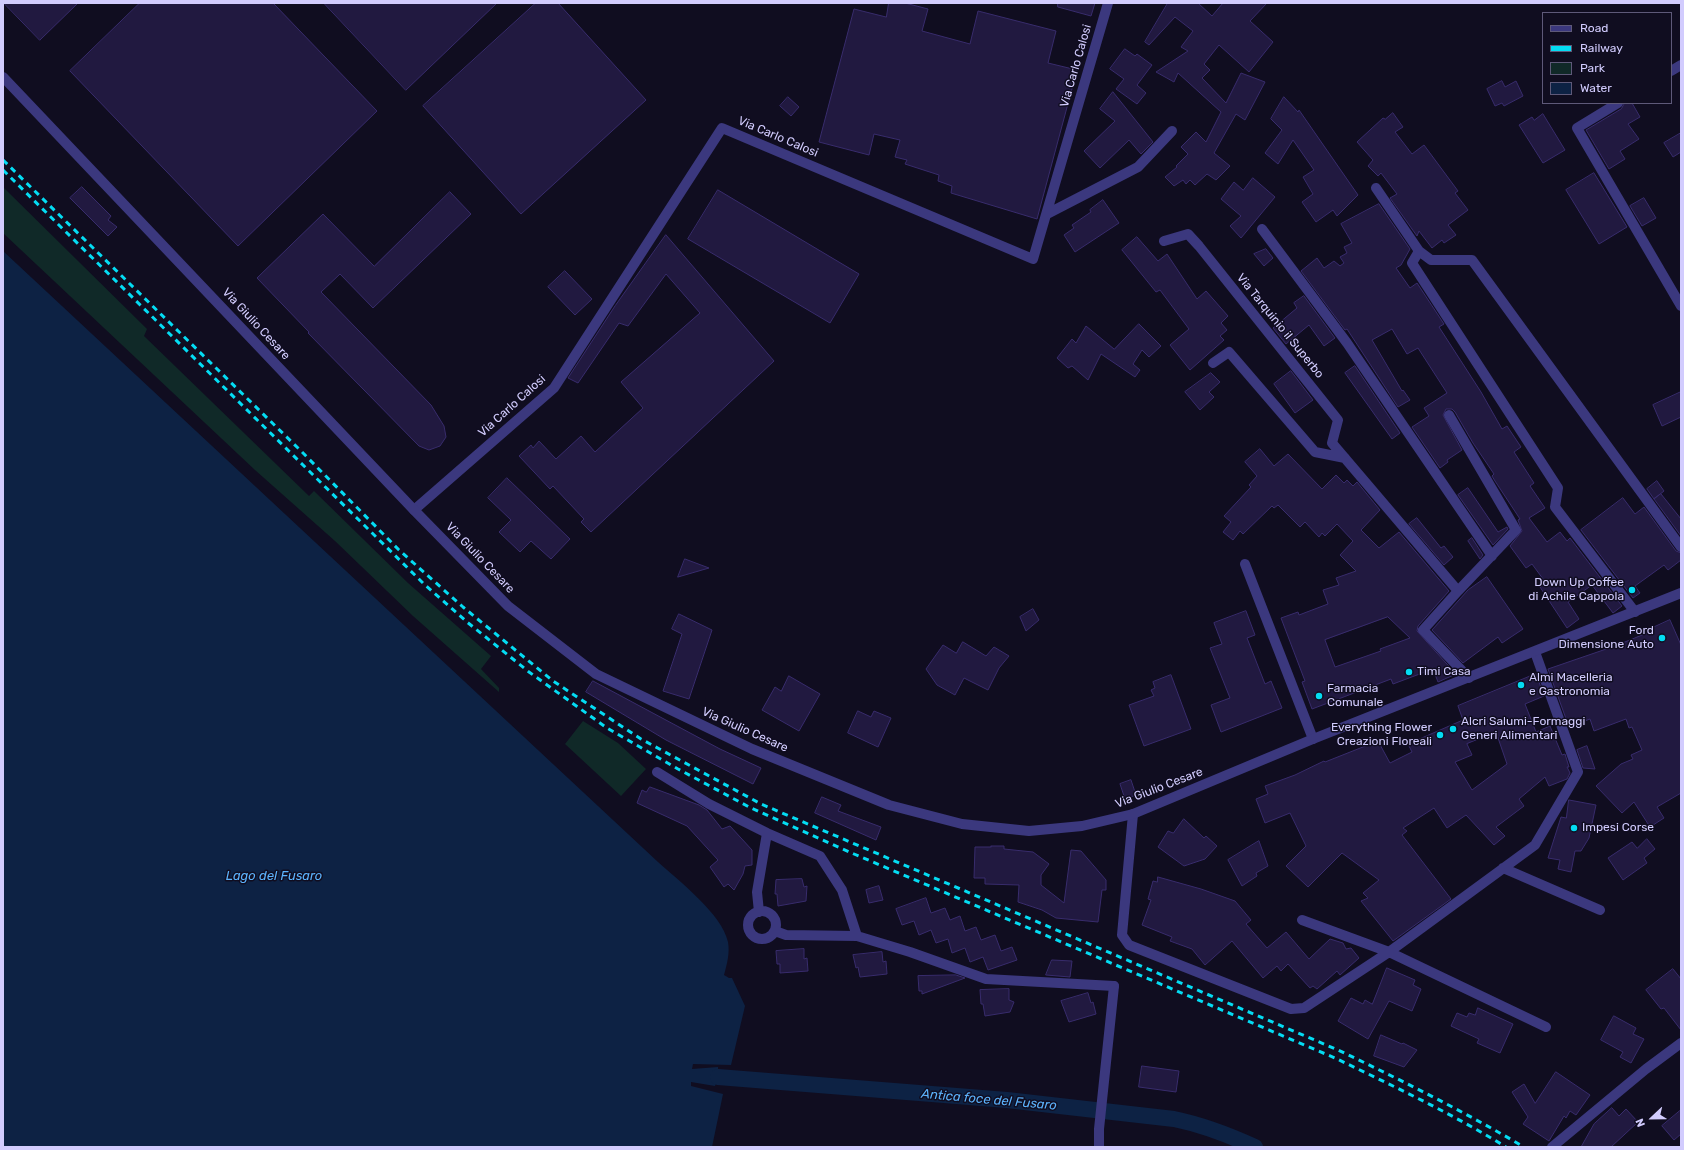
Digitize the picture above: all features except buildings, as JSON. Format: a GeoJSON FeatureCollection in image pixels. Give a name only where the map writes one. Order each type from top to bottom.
{"type":"FeatureCollection","features":[{"type":"Feature","properties":{"kind":"street","name":"Via Carlo Calosi"},"geometry":{"type":"LineString","coordinates":[[414,510],[554,388],[722,128],[1033,259],[1108,3]]}},
{"type":"Feature","properties":{"kind":"street"},"geometry":{"type":"LineString","coordinates":[[1672,70],[1681,65]]}},
{"type":"Feature","properties":{"kind":"street","name":"Via Giulio Cesare"},"geometry":{"type":"LineString","coordinates":[[3,77],[414,510],[508,606],[596,674],[752,749],[889,805],[962,824],[1029,831],[1082,826],[1133,814],[1313,739],[1681,593]]}},
{"type":"Feature","properties":{"kind":"street"},"geometry":{"type":"LineString","coordinates":[[1616,104],[1577,128],[1681,306]]}},
{"type":"Feature","properties":{"kind":"street"},"geometry":{"type":"LineString","coordinates":[[1046,214],[1138,167],[1172,131]]}},
{"type":"Feature","properties":{"kind":"street"},"geometry":{"type":"LineString","coordinates":[[1376,188],[1419,251],[1431,260],[1472,260],[1681,547]]}},
{"type":"Feature","properties":{"kind":"street"},"geometry":{"type":"LineString","coordinates":[[1262,229],[1347,343],[1492,556]]}},
{"type":"Feature","properties":{"kind":"street","name":"Via Tarquinio il Superbo"},"geometry":{"type":"LineString","coordinates":[[1164,241],[1188,234],[1199,246],[1338,420],[1332,443],[1458,591]]}},
{"type":"Feature","properties":{"kind":"street"},"geometry":{"type":"LineString","coordinates":[[1419,251],[1412,263],[1558,488],[1555,507],[1635,612]]}},
{"type":"Feature","properties":{"kind":"street"},"geometry":{"type":"LineString","coordinates":[[1212,363],[1229,352],[1315,452],[1345,458]]}},
{"type":"Feature","properties":{"kind":"street"},"geometry":{"type":"LineString","coordinates":[[1449,414],[1516,530],[1423,630],[1469,678]]}},
{"type":"Feature","properties":{"kind":"street"},"geometry":{"type":"LineString","coordinates":[[1245,564],[1313,739]]}},
{"type":"Feature","properties":{"kind":"street"},"geometry":{"type":"LineString","coordinates":[[1133,814],[1122,935],[1129,945],[1291,1009],[1304,1008],[1389,952],[1535,844],[1578,772],[1535,652]]}},
{"type":"Feature","properties":{"kind":"street"},"geometry":{"type":"LineString","coordinates":[[658,772],[709,804],[766,833],[820,856],[842,890],[857,936]]}},
{"type":"Feature","properties":{"kind":"street"},"geometry":{"type":"LineString","coordinates":[[759,912],[757,892],[766,833]]}},
{"type":"Feature","properties":{"kind":"street"},"geometry":{"type":"LineString","coordinates":[[1503,868],[1600,910]]}},
{"type":"Feature","properties":{"kind":"street"},"geometry":{"type":"LineString","coordinates":[[759,912],[768,912],[774,918],[776,927],[775,931],[768,938],[755,938],[749,930],[749,921],[751,916],[759,912]]}},
{"type":"Feature","properties":{"kind":"street"},"geometry":{"type":"LineString","coordinates":[[1302,920],[1389,952],[1546,1027]]}},
{"type":"Feature","properties":{"kind":"street"},"geometry":{"type":"LineString","coordinates":[[775,931],[786,935],[857,936],[910,952],[986,979],[1114,986],[1100,1121],[1099,1147]]}},
{"type":"Feature","properties":{"kind":"street"},"geometry":{"type":"LineString","coordinates":[[1552,1147],[1646,1069],[1681,1043]]}},
{"type":"Feature","properties":{"kind":"green space"},"geometry":{"type":"Polygon","coordinates":[[[3,187],[147,329],[144,336],[309,496],[314,491],[408,583],[491,656],[481,669],[499,688],[499,692],[413,616],[335,541],[255,470],[3,233],[3,187]]]}},
{"type":"Feature","properties":{"kind":"green space"},"geometry":{"type":"Polygon","coordinates":[[[583,721],[618,743],[646,769],[621,796],[565,744],[583,721]]]}},
{"type":"Feature","properties":{"kind":"water","name":"Lago del Fusaro"},"geometry":{"type":"Polygon","coordinates":[[[3,251],[709,909],[724,931],[729,946],[724,975],[732,978],[745,1006],[731,1065],[693,1064],[692,1069],[718,1067],[718,1077],[715,1086],[691,1082],[691,1086],[723,1094],[712,1147],[3,1147],[3,251]]]}},
{"type":"Feature","properties":{"kind":"waterway","name":"Antica foce del Fusaro"},"geometry":{"type":"LineString","coordinates":[[718,1077],[1007,1100],[1174,1119],[1216,1131],[1255,1147]]}},
{"type":"Feature","properties":{"kind":"railway"},"geometry":{"type":"LineString","coordinates":[[3,160],[301,451],[399,550],[463,607],[553,681],[641,739],[761,804],[1338,1050],[1432,1096],[1524,1147]]}},
{"type":"Feature","properties":{"kind":"railway"},"geometry":{"type":"LineString","coordinates":[[3,170],[424,584],[467,622],[529,672],[607,728],[678,769],[751,808],[854,854],[1335,1058],[1443,1111],[1506,1147]]}},
{"type":"Feature","properties":{"kind":"place","name":"Down Up Coffee di Achile Cappola"},"geometry":{"type":"Point","coordinates":[1632,590]}},
{"type":"Feature","properties":{"kind":"place","name":"Ford Dimensione Auto"},"geometry":{"type":"Point","coordinates":[1662,638]}},
{"type":"Feature","properties":{"kind":"place","name":"Timi Casa"},"geometry":{"type":"Point","coordinates":[1409,672]}},
{"type":"Feature","properties":{"kind":"place","name":"Almi Macelleria e Gastronomia"},"geometry":{"type":"Point","coordinates":[1521,685]}},
{"type":"Feature","properties":{"kind":"place","name":"Farmacia Comunale"},"geometry":{"type":"Point","coordinates":[1319,696]}},
{"type":"Feature","properties":{"kind":"place","name":"Alcri Salumi-Formaggi Generi Alimentari"},"geometry":{"type":"Point","coordinates":[1453,729]}},
{"type":"Feature","properties":{"kind":"place","name":"Everything Flower Creazioni Floreali"},"geometry":{"type":"Point","coordinates":[1440,735]}},
{"type":"Feature","properties":{"kind":"place","name":"Impesi Corse"},"geometry":{"type":"Point","coordinates":[1574,828]}}]}
